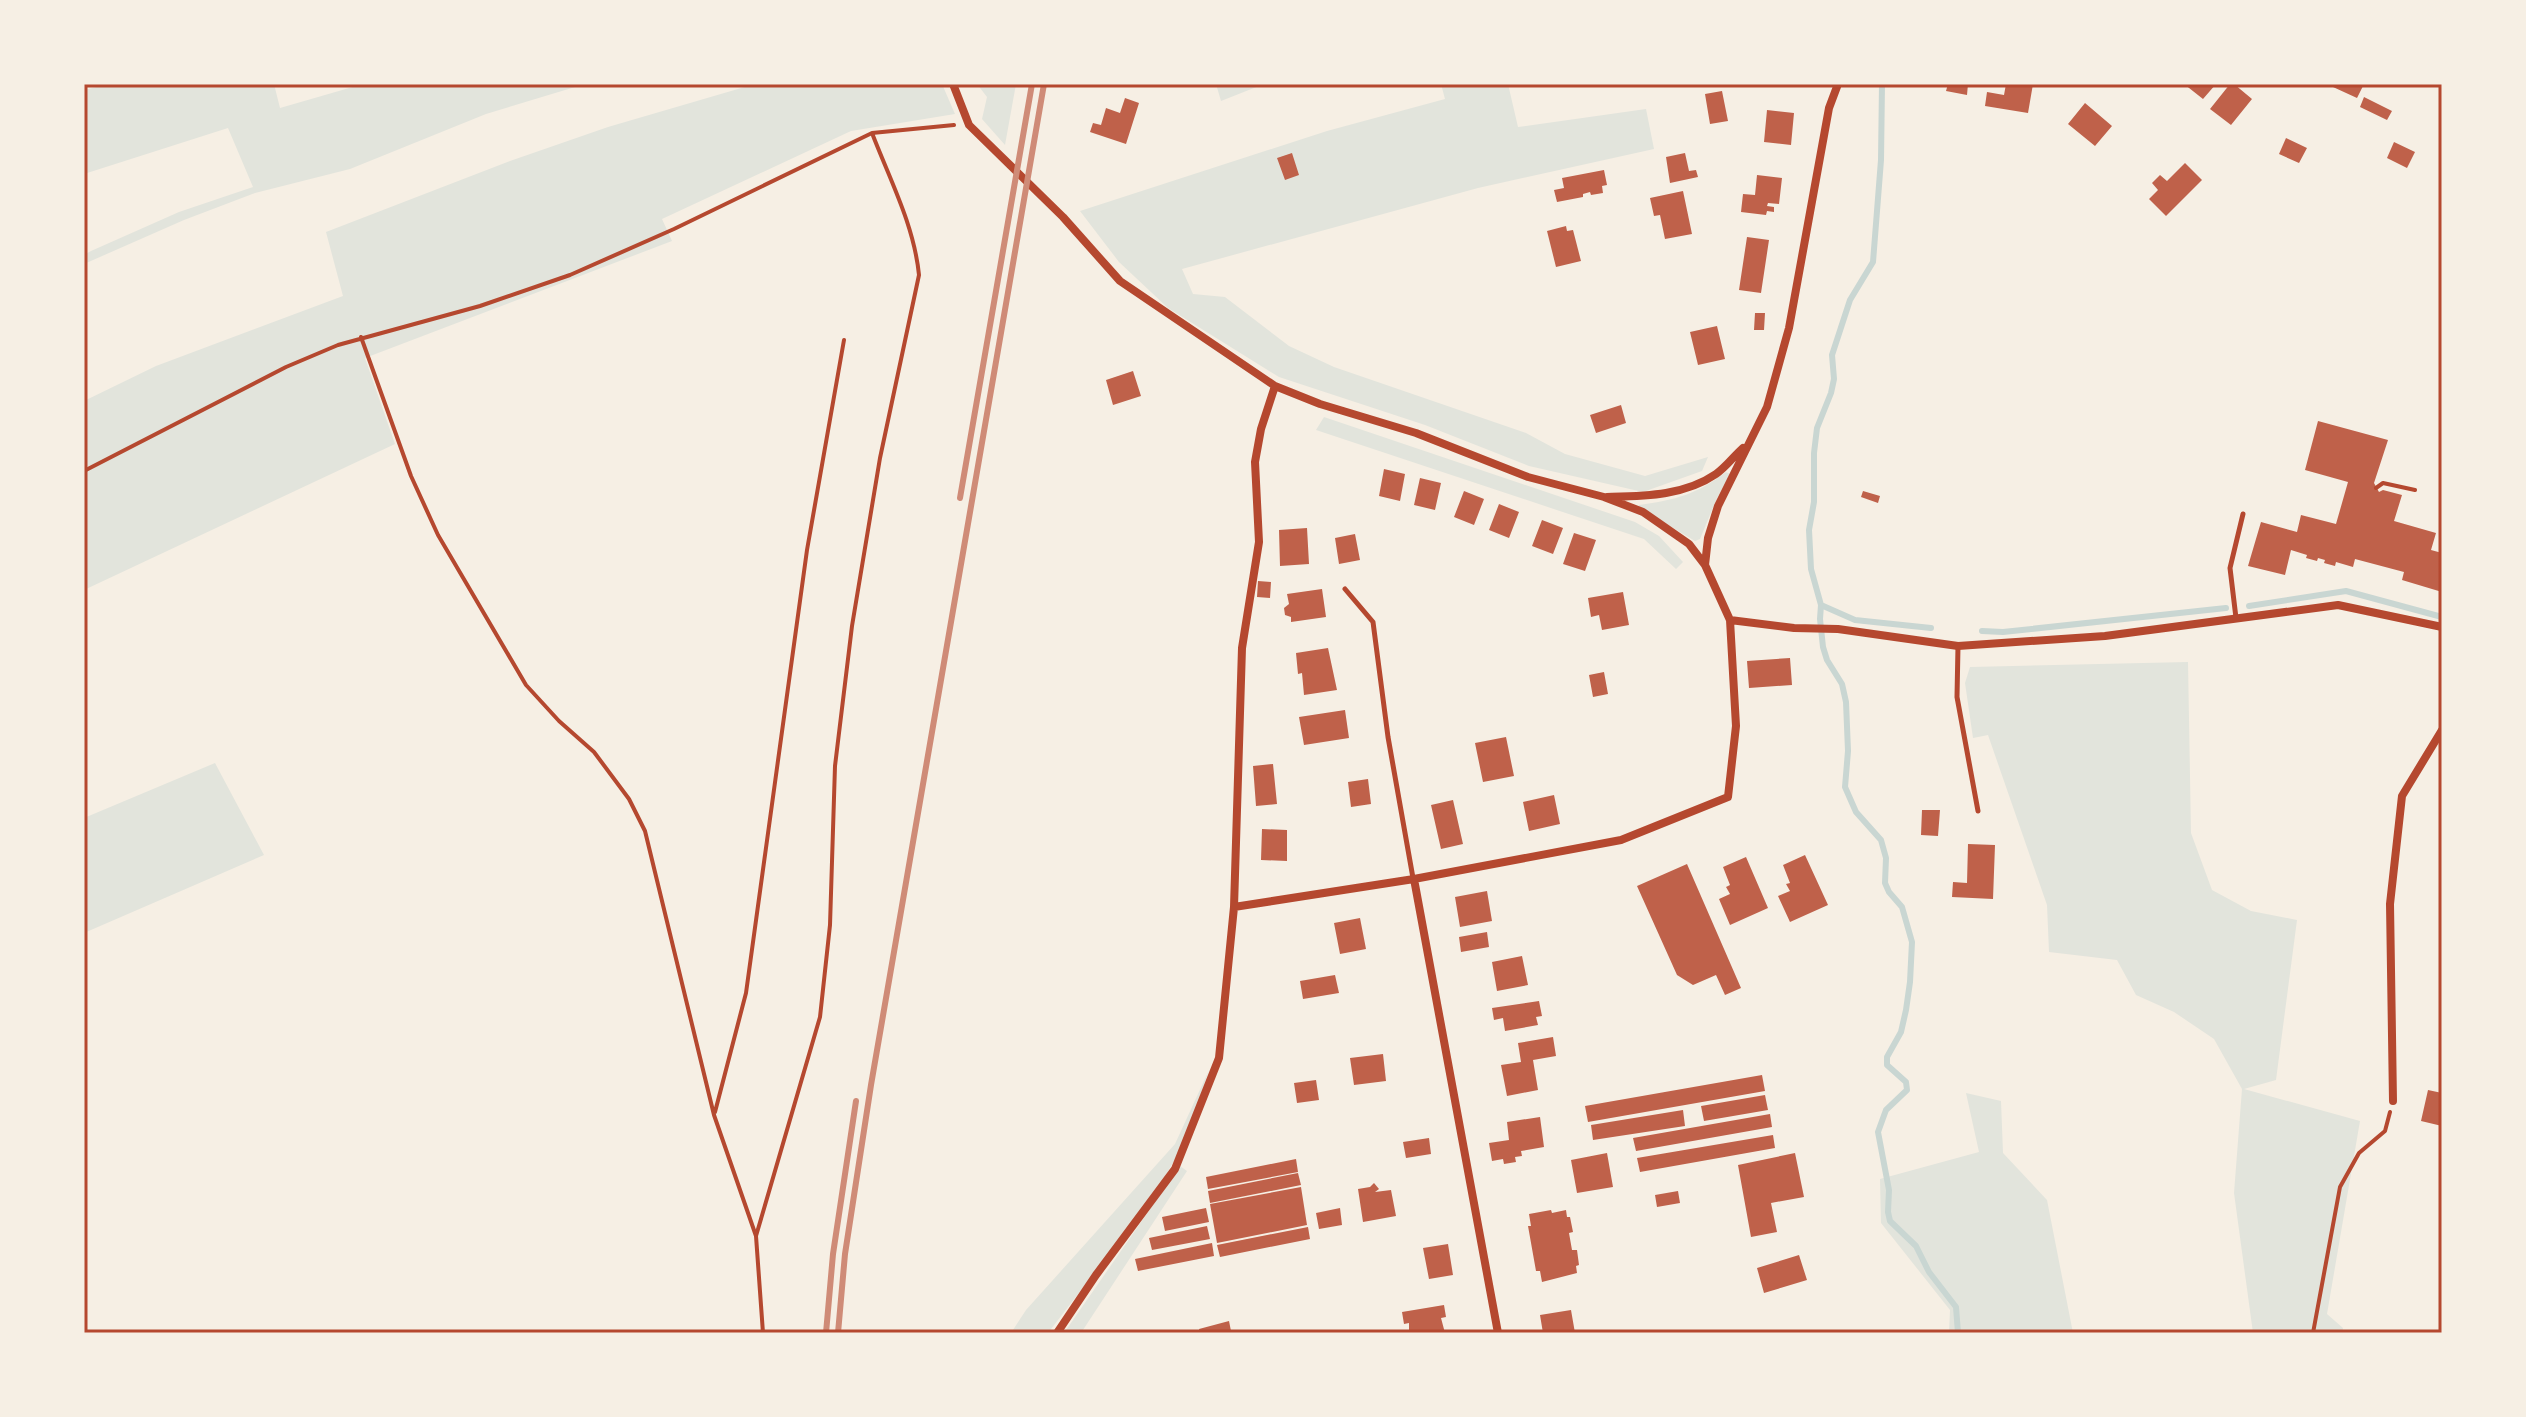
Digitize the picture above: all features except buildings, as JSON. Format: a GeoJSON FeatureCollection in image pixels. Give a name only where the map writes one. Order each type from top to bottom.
{"type":"FeatureCollection","features":[{"type":"Feature","properties":{"kind":"street"},"geometry":{"type":"LineString","coordinates":[[953,84],[969,125],[1063,217],[1120,281],[1275,386],[1320,404],[1416,433],[1528,477],[1604,497],[1643,512],[1689,544],[1705,565],[1730,620],[1736,726],[1728,797],[1621,840],[1414,879],[1234,907]]}},
{"type":"Feature","properties":{"kind":"street"},"geometry":{"type":"LineString","coordinates":[[1705,565],[1708,538],[1718,506],[1767,407],[1789,328],[1829,108],[1838,84]]}},
{"type":"Feature","properties":{"kind":"street"},"geometry":{"type":"LineString","coordinates":[[1057,1333],[1175,1169],[1219,1058],[1234,907],[1242,648],[1259,542],[1255,462],[1261,429],[1275,386]]}},
{"type":"Feature","properties":{"kind":"street"},"geometry":{"type":"LineString","coordinates":[[1604,497],[1650,496],[1688,489],[1716,474],[1750,442]]}},
{"type":"Feature","properties":{"kind":"street"},"geometry":{"type":"LineString","coordinates":[[1730,620],[1794,628],[1838,629],[1958,646],[2105,636],[2338,605],[2442,627]]}},
{"type":"Feature","properties":{"kind":"street"},"geometry":{"type":"LineString","coordinates":[[2393,1101],[2390,904],[2402,796],[2442,730]]}},
{"type":"Feature","properties":{"kind":"street"},"geometry":{"type":"LineString","coordinates":[[1414,879],[1498,1333]]}},
{"type":"Feature","properties":{"kind":"lane"},"geometry":{"type":"LineString","coordinates":[[2236,618],[2230,568],[2243,514]]}},
{"type":"Feature","properties":{"kind":"lane"},"geometry":{"type":"LineString","coordinates":[[1345,589],[1373,622],[1388,737],[1414,879]]}},
{"type":"Feature","properties":{"kind":"lane"},"geometry":{"type":"LineString","coordinates":[[1958,646],[1957,697],[1978,811]]}},
{"type":"Feature","properties":{"kind":"path"},"geometry":{"type":"LineString","coordinates":[[84,471],[286,367],[361,337],[480,306],[570,275],[688,223],[872,133],[927,126],[969,125]]}},
{"type":"Feature","properties":{"kind":"path"},"geometry":{"type":"LineString","coordinates":[[756,1236],[820,1017],[830,925],[835,766],[852,626],[880,458],[919,275],[916,246],[908,220],[872,133]]}},
{"type":"Feature","properties":{"kind":"path"},"geometry":{"type":"LineString","coordinates":[[361,337],[411,476],[438,535],[526,685],[559,721],[594,752],[629,799],[645,831],[714,1115],[756,1236],[763,1333]]}},
{"type":"Feature","properties":{"kind":"path"},"geometry":{"type":"LineString","coordinates":[[714,1115],[746,993],[807,550],[844,340]]}},
{"type":"Feature","properties":{"kind":"path"},"geometry":{"type":"LineString","coordinates":[[2376,488],[2383,483],[2415,490]]}},
{"type":"Feature","properties":{"kind":"path"},"geometry":{"type":"LineString","coordinates":[[2313,1333],[2340,1187],[2359,1153],[2385,1131],[2393,1101]]}},
{"type":"Feature","properties":{"kind":"shaded area"},"geometry":{"type":"Polygon","coordinates":[[[109,84],[274,84],[280,108],[363,84],[585,84],[486,114],[350,169],[255,193],[84,264],[84,255],[91,251],[179,212],[253,187],[228,128],[84,174],[84,90],[109,84]]]}},
{"type":"Feature","properties":{"kind":"shaded area"},"geometry":{"type":"Polygon","coordinates":[[[755,84],[942,84],[955,114],[851,131],[662,219],[672,241],[365,358],[395,444],[84,590],[84,401],[156,366],[343,296],[326,232],[608,127],[755,84]]]}},
{"type":"Feature","properties":{"kind":"shaded area"},"geometry":{"type":"Polygon","coordinates":[[[977,84],[1016,84],[1005,145],[982,119],[987,97],[977,84]]]}},
{"type":"Feature","properties":{"kind":"shaded area"},"geometry":{"type":"Polygon","coordinates":[[[1216,84],[1264,84],[1221,101],[1216,84]]]}},
{"type":"Feature","properties":{"kind":"shaded area"},"geometry":{"type":"Polygon","coordinates":[[[1441,84],[1508,84],[1518,127],[1646,109],[1654,149],[1478,188],[1182,269],[1193,294],[1225,297],[1289,346],[1334,367],[1526,433],[1565,454],[1645,476],[1708,457],[1702,471],[1643,492],[1529,466],[1425,425],[1279,377],[1168,308],[1119,262],[1080,211],[1327,131],[1445,99],[1441,84]]]}},
{"type":"Feature","properties":{"kind":"shaded area"},"geometry":{"type":"Polygon","coordinates":[[[1324,417],[1635,522],[1659,536],[1683,562],[1676,569],[1644,539],[1316,430],[1324,417]]]}},
{"type":"Feature","properties":{"kind":"shaded area"},"geometry":{"type":"Polygon","coordinates":[[[1726,472],[1730,474],[1700,539],[1695,541],[1638,507],[1686,495],[1726,472]]]}},
{"type":"Feature","properties":{"kind":"shaded area"},"geometry":{"type":"Polygon","coordinates":[[[2188,662],[2191,833],[2212,890],[2251,911],[2297,920],[2276,1080],[2244,1089],[2360,1121],[2327,1314],[2343,1328],[2342,1333],[2253,1333],[2234,1193],[2242,1089],[2214,1039],[2174,1012],[2136,995],[2117,960],[2049,952],[2047,905],[1988,735],[1973,738],[1965,683],[1970,667],[2188,662]]]}},
{"type":"Feature","properties":{"kind":"shaded area"},"geometry":{"type":"Polygon","coordinates":[[[215,763],[264,855],[84,933],[84,818],[215,763]]]}},
{"type":"Feature","properties":{"kind":"shaded area"},"geometry":{"type":"Polygon","coordinates":[[[1209,1070],[1174,1161],[1124,1234],[1048,1333],[1011,1333],[1026,1310],[1175,1144],[1209,1070]]]}},
{"type":"Feature","properties":{"kind":"shaded area"},"geometry":{"type":"Polygon","coordinates":[[[1966,1093],[2001,1101],[2003,1153],[2047,1200],[2073,1333],[1949,1333],[1950,1310],[1881,1223],[1880,1179],[1979,1152],[1966,1093]]]}},
{"type":"Feature","properties":{"kind":"shaded area"},"geometry":{"type":"Polygon","coordinates":[[[1180,1166],[1187,1171],[1081,1333],[1064,1333],[1180,1166]]]}},
{"type":"Feature","properties":{"kind":"waterway"},"geometry":{"type":"LineString","coordinates":[[1882,84],[1881,160],[1873,262],[1850,300],[1832,355],[1834,379],[1831,393],[1817,428],[1814,502],[1809,530],[1811,569],[1821,605],[1823,647],[1842,684],[1846,702],[1848,751],[1845,787],[1856,812],[1881,840],[1886,858],[1885,883],[1902,907],[1912,942],[1906,1010],[1901,1032],[1887,1057],[1887,1065],[1906,1082],[1907,1090],[1886,1110],[1878,1132],[1889,1190],[1888,1212],[1890,1221],[1916,1246],[1929,1272],[1956,1307],[1958,1333]]}},
{"type":"Feature","properties":{"kind":"waterway"},"geometry":{"type":"LineString","coordinates":[[2249,606],[2346,591],[2442,617]]}},
{"type":"Feature","properties":{"kind":"waterway"},"geometry":{"type":"LineString","coordinates":[[1821,605],[1855,620],[1931,628]]}},
{"type":"Feature","properties":{"kind":"waterway"},"geometry":{"type":"LineString","coordinates":[[1982,631],[2003,632],[2226,608]]}},
{"type":"Feature","properties":{"kind":"railway"},"geometry":{"type":"LineString","coordinates":[[960,498],[1032,84]]}},
{"type":"Feature","properties":{"kind":"railway"},"geometry":{"type":"LineString","coordinates":[[838,1333],[845,1254],[871,1085],[1044,84]]}},
{"type":"Feature","properties":{"kind":"railway"},"geometry":{"type":"LineString","coordinates":[[826,1333],[833,1254],[856,1101]]}}]}
